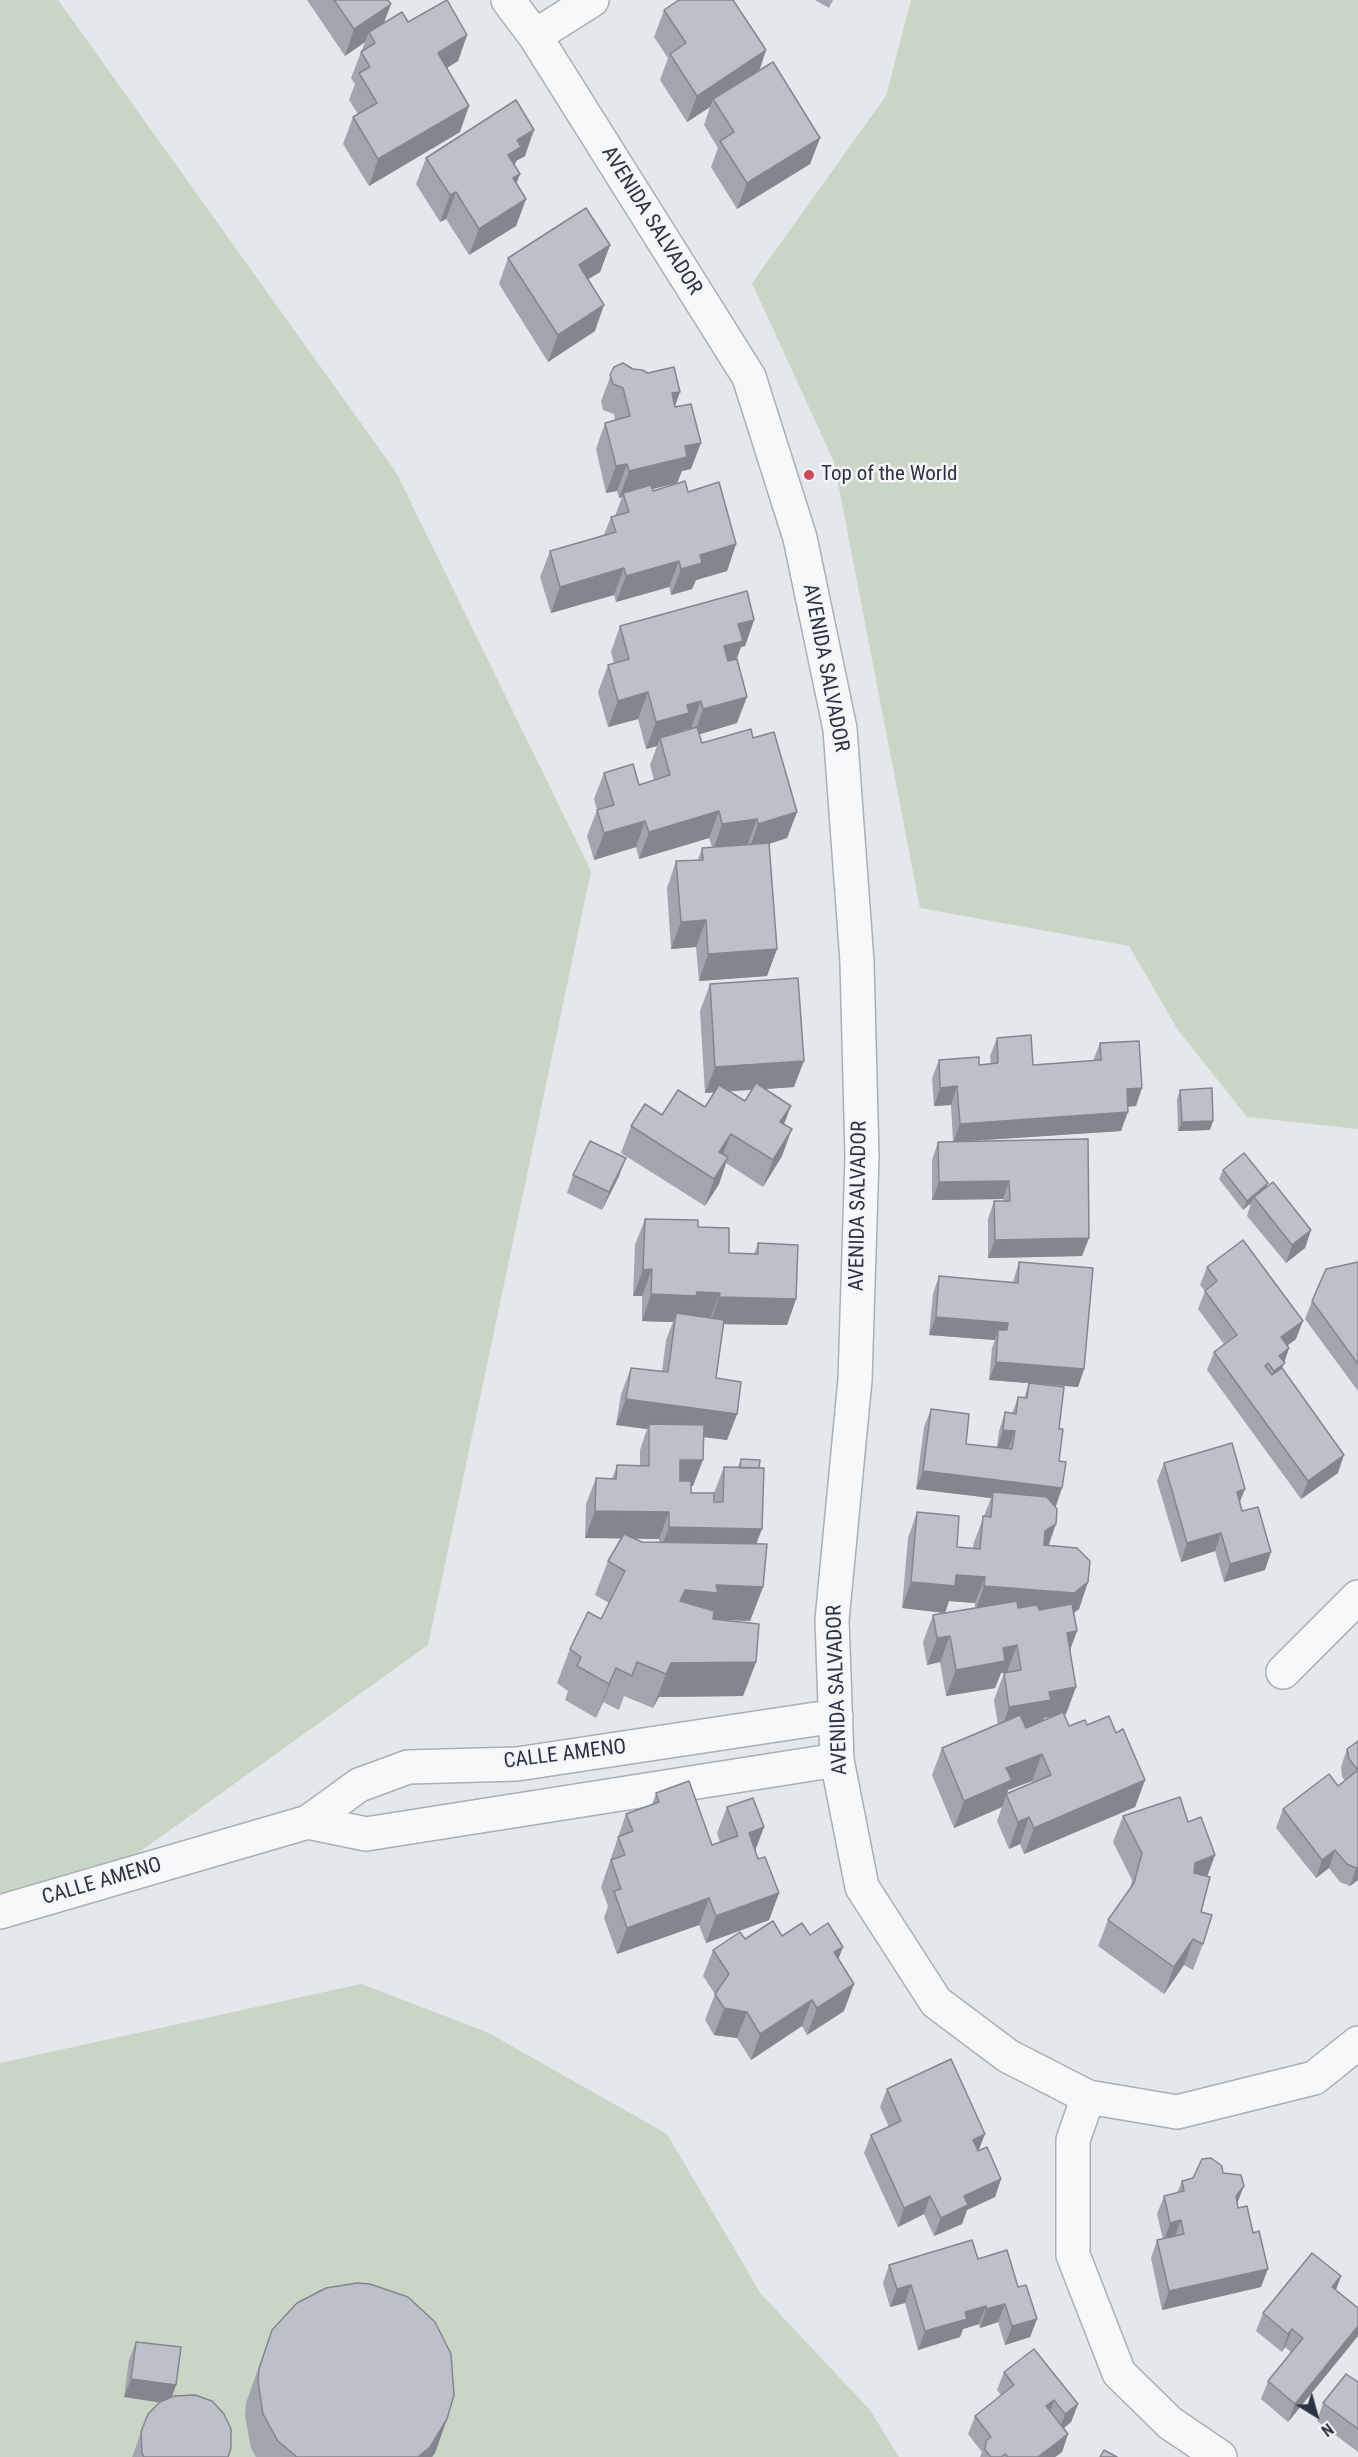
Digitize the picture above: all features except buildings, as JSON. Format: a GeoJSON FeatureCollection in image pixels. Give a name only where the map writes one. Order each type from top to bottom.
{"type":"FeatureCollection","features":[{"type":"Feature","properties":{"kind":"street","name":"AVENIDA SALVADOR"},"geometry":{"type":"LineString","coordinates":[[508,0],[535,36],[749,377],[800,538],[840,729],[857,962],[862,1157],[855,1380],[832,1620],[837,1760],[862,1887],[936,2002],[1008,2056],[1088,2097],[1177,2112],[1314,2078],[1358,2043]]}},
{"type":"Feature","properties":{"kind":"street"},"geometry":{"type":"LineString","coordinates":[[535,36],[592,0]]}},
{"type":"Feature","properties":{"kind":"street"},"geometry":{"type":"LineString","coordinates":[[1282,1672],[1358,1597]]}},
{"type":"Feature","properties":{"kind":"street","name":"CALLE AMENO"},"geometry":{"type":"LineString","coordinates":[[0,1912],[308,1822],[358,1785],[408,1767],[517,1764],[836,1716]]}},
{"type":"Feature","properties":{"kind":"street","name":"CALLE AMENO"},"geometry":{"type":"LineString","coordinates":[[308,1822],[366,1834],[837,1760]]}},
{"type":"Feature","properties":{"kind":"street"},"geometry":{"type":"LineString","coordinates":[[1088,2097],[1073,2140],[1073,2254],[1119,2373],[1170,2423],[1220,2457]]}},
{"type":"Feature","properties":{"kind":"green space"},"geometry":{"type":"Polygon","coordinates":[[[0,0],[58,0],[396,472],[591,871],[428,1645],[53,1914],[0,1905],[0,0]]]}},
{"type":"Feature","properties":{"kind":"green space"},"geometry":{"type":"Polygon","coordinates":[[[911,0],[1358,0],[1358,1129],[1247,1117],[1178,1030],[1129,946],[920,908],[834,462],[752,283],[886,96],[911,0]]]}},
{"type":"Feature","properties":{"kind":"green space"},"geometry":{"type":"Polygon","coordinates":[[[361,1984],[487,2032],[667,2134],[761,2294],[870,2410],[899,2457],[0,2457],[0,2063],[361,1984]]]}},
{"type":"Feature","properties":{"kind":"place","name":"Top of the World"},"geometry":{"type":"Point","coordinates":[809,475]}}]}
